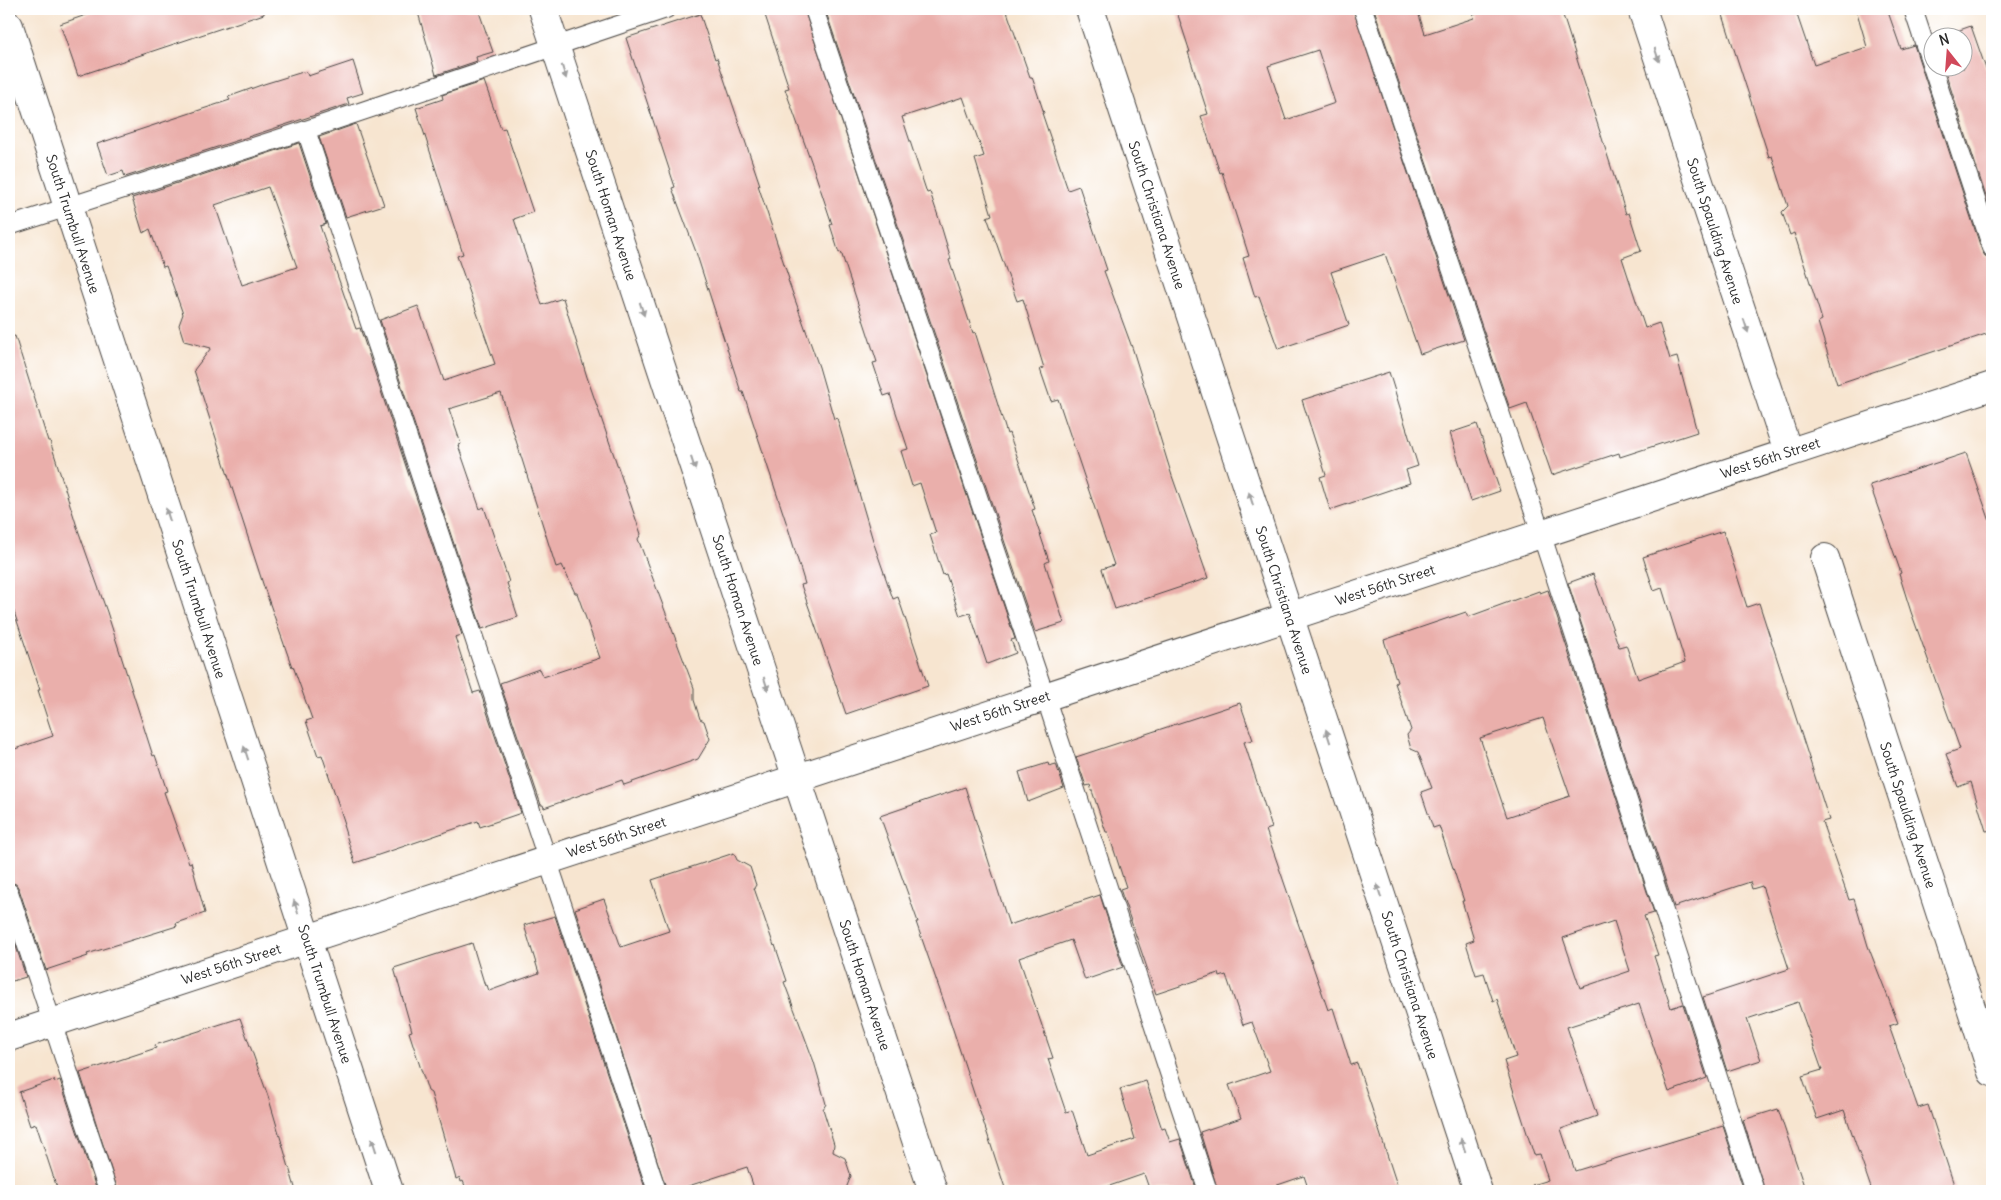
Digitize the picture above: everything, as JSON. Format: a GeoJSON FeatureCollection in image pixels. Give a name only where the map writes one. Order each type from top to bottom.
{"type":"FeatureCollection","features":[{"type":"Feature","properties":{"kind":"street","name":"South Homan Avenue"},"geometry":{"type":"LineString","coordinates":[[543,9],[933,1191]]}},
{"type":"Feature","properties":{"kind":"street","name":"South Christiana Avenue"},"geometry":{"type":"LineString","coordinates":[[1090,9],[1478,1191]]}},
{"type":"Feature","properties":{"kind":"street","name":"South Spaulding Avenue"},"geometry":{"type":"LineString","coordinates":[[1642,9],[1788,452]]}},
{"type":"Feature","properties":{"kind":"street","name":"South Trumbull Avenue"},"geometry":{"type":"LineString","coordinates":[[9,26],[389,1191]]}},
{"type":"Feature","properties":{"kind":"street","name":"West 56th Street"},"geometry":{"type":"LineString","coordinates":[[9,1037],[1992,386]]}},
{"type":"Feature","properties":{"kind":"street","name":"South Spaulding Avenue"},"geometry":{"type":"LineString","coordinates":[[1825,558],[1992,1072]]}},
{"type":"Feature","properties":{"kind":"lane"},"geometry":{"type":"LineString","coordinates":[[9,226],[306,130],[666,9]]}},
{"type":"Feature","properties":{"kind":"lane"},"geometry":{"type":"LineString","coordinates":[[814,9],[1045,696],[1208,1191]]}},
{"type":"Feature","properties":{"kind":"lane"},"geometry":{"type":"LineString","coordinates":[[1363,9],[1540,533],[1755,1191]]}},
{"type":"Feature","properties":{"kind":"lane"},"geometry":{"type":"LineString","coordinates":[[1913,9],[1992,248]]}},
{"type":"Feature","properties":{"kind":"lane"},"geometry":{"type":"LineString","coordinates":[[306,130],[657,1191]]}},
{"type":"Feature","properties":{"kind":"lane"},"geometry":{"type":"LineString","coordinates":[[9,892],[108,1191]]}},
{"type":"Feature","properties":{"kind":"building"},"geometry":{"type":"Polygon","coordinates":[[[103,9],[264,9],[264,14],[78,76],[60,24],[103,9]]]}},
{"type":"Feature","properties":{"kind":"building"},"geometry":{"type":"Polygon","coordinates":[[[417,9],[478,9],[493,52],[476,57],[477,61],[436,75],[417,9]]]}},
{"type":"Feature","properties":{"kind":"building"},"geometry":{"type":"Polygon","coordinates":[[[763,9],[804,9],[1015,639],[1011,640],[1016,653],[987,664],[970,613],[960,616],[946,574],[943,575],[930,535],[936,533],[920,483],[912,486],[901,451],[908,449],[890,394],[884,396],[873,363],[877,362],[841,252],[839,253],[830,225],[832,224],[811,161],[785,89],[789,88],[763,9]]]}},
{"type":"Feature","properties":{"kind":"building"},"geometry":{"type":"Polygon","coordinates":[[[825,9],[1006,9],[1030,77],[1032,77],[1068,190],[1079,186],[1107,270],[1104,271],[1133,350],[1172,476],[1208,578],[1115,609],[1102,569],[1114,565],[1058,399],[1051,401],[1040,369],[1044,368],[1023,299],[1017,301],[987,217],[992,215],[975,159],[984,156],[963,97],[902,117],[927,193],[930,192],[939,219],[951,259],[949,260],[973,333],[975,332],[1007,434],[1009,433],[1035,509],[1032,510],[1049,561],[1045,563],[1064,623],[1035,632],[825,9]]]}},
{"type":"Feature","properties":{"kind":"building"},"geometry":{"type":"Polygon","coordinates":[[[1176,9],[1353,9],[1464,340],[1420,354],[1385,254],[1331,272],[1349,325],[1278,349],[1259,296],[1255,297],[1243,258],[1249,256],[1222,172],[1220,173],[1201,116],[1208,114],[1188,52],[1190,52],[1176,9]],[[1318,50],[1268,66],[1286,120],[1335,103],[1318,50]]]}},
{"type":"Feature","properties":{"kind":"building"},"geometry":{"type":"Polygon","coordinates":[[[1374,9],[1417,9],[1425,34],[1474,18],[1473,14],[1488,9],[1561,9],[1626,214],[1629,213],[1641,251],[1622,258],[1645,328],[1659,323],[1670,359],[1677,357],[1697,432],[1620,457],[1619,453],[1552,475],[1527,403],[1510,409],[1374,9]]]}},
{"type":"Feature","properties":{"kind":"building"},"geometry":{"type":"Polygon","coordinates":[[[1721,9],[1795,9],[1814,65],[1867,47],[1856,9],[1887,9],[1901,49],[1914,45],[1982,251],[1985,256],[1992,258],[1992,332],[1837,384],[1818,322],[1822,320],[1819,310],[1794,233],[1790,235],[1782,212],[1788,206],[1772,156],[1769,157],[1721,9]]]}},
{"type":"Feature","properties":{"kind":"building"},"geometry":{"type":"Polygon","coordinates":[[[700,14],[760,185],[758,185],[788,280],[819,367],[834,419],[837,418],[874,544],[893,599],[898,597],[928,686],[846,714],[801,585],[805,584],[789,531],[743,392],[741,392],[696,252],[672,188],[675,187],[626,38],[700,14]]]}},
{"type":"Feature","properties":{"kind":"building"},"geometry":{"type":"Polygon","coordinates":[[[1974,35],[1992,86],[1992,215],[1947,78],[1974,78],[1974,35]]]}},
{"type":"Feature","properties":{"kind":"building"},"geometry":{"type":"Polygon","coordinates":[[[353,61],[363,93],[347,98],[349,104],[125,177],[123,171],[108,176],[97,144],[230,100],[228,97],[264,84],[306,71],[308,76],[353,61]]]}},
{"type":"Feature","properties":{"kind":"building"},"geometry":{"type":"Polygon","coordinates":[[[484,81],[501,129],[505,128],[533,212],[514,219],[542,305],[563,298],[587,377],[641,534],[638,539],[694,688],[694,700],[700,719],[704,721],[710,739],[698,759],[624,785],[622,780],[544,808],[541,805],[500,683],[539,669],[543,677],[600,658],[577,593],[575,593],[562,565],[556,567],[501,393],[449,409],[461,444],[458,445],[480,509],[484,507],[509,582],[507,583],[518,617],[482,629],[380,320],[418,306],[444,381],[495,364],[457,256],[463,254],[416,108],[443,99],[442,95],[484,81]]]}},
{"type":"Feature","properties":{"kind":"building"},"geometry":{"type":"Polygon","coordinates":[[[356,124],[384,205],[346,217],[319,137],[356,124]]]}},
{"type":"Feature","properties":{"kind":"building"},"geometry":{"type":"Polygon","coordinates":[[[299,143],[326,224],[320,226],[356,329],[360,328],[462,635],[455,637],[473,693],[480,691],[521,813],[480,827],[478,821],[355,863],[343,825],[345,824],[322,755],[318,756],[306,721],[312,719],[264,587],[194,370],[211,348],[184,341],[179,325],[183,314],[166,266],[163,267],[150,229],[143,233],[132,198],[299,143]],[[268,187],[215,205],[242,285],[297,267],[268,187]]]}},
{"type":"Feature","properties":{"kind":"building"},"geometry":{"type":"Polygon","coordinates":[[[15,336],[153,756],[155,755],[167,791],[164,792],[189,863],[191,862],[205,913],[176,923],[177,926],[87,954],[88,956],[46,970],[19,889],[16,884],[9,882],[9,751],[53,736],[9,597],[9,337],[15,336]]]}},
{"type":"Feature","properties":{"kind":"building"},"geometry":{"type":"Polygon","coordinates":[[[1389,372],[1418,466],[1406,470],[1410,483],[1330,510],[1320,477],[1326,475],[1302,400],[1389,372]]]}},
{"type":"Feature","properties":{"kind":"building"},"geometry":{"type":"Polygon","coordinates":[[[1477,424],[1500,491],[1471,501],[1450,433],[1477,424]]]}},
{"type":"Feature","properties":{"kind":"building"},"geometry":{"type":"Polygon","coordinates":[[[1966,453],[1992,527],[1992,830],[1986,831],[1971,782],[1958,787],[1946,754],[1960,749],[1911,612],[1899,574],[1901,573],[1870,485],[1966,453]]]}},
{"type":"Feature","properties":{"kind":"building"},"geometry":{"type":"Polygon","coordinates":[[[1723,531],[1747,607],[1759,603],[1829,820],[1822,822],[1849,900],[1854,899],[1868,946],[1898,1023],[1889,1026],[1918,1108],[1928,1105],[1956,1191],[1872,1191],[1844,1110],[1817,1119],[1802,1076],[1822,1070],[1798,1002],[1747,1019],[1761,1060],[1727,1071],[1703,997],[1789,969],[1762,886],[1752,889],[1750,882],[1674,907],[1568,583],[1593,574],[1619,647],[1626,645],[1638,679],[1685,662],[1662,588],[1654,591],[1643,557],[1723,531]]]}},
{"type":"Feature","properties":{"kind":"building"},"geometry":{"type":"Polygon","coordinates":[[[1548,590],[1654,913],[1644,916],[1658,955],[1654,956],[1671,1008],[1683,1004],[1707,1078],[1669,1092],[1639,1004],[1567,1027],[1597,1116],[1561,1129],[1575,1171],[1723,1126],[1744,1191],[1533,1191],[1532,1185],[1548,1180],[1540,1154],[1534,1155],[1504,1061],[1516,1057],[1497,999],[1493,1001],[1484,973],[1476,975],[1466,943],[1474,940],[1462,901],[1464,901],[1439,826],[1433,828],[1421,792],[1432,788],[1418,752],[1411,749],[1407,735],[1411,730],[1395,683],[1397,682],[1384,640],[1466,612],[1468,617],[1539,591],[1540,593],[1548,590]],[[1543,718],[1480,738],[1507,817],[1570,796],[1543,718]],[[1614,921],[1563,938],[1580,988],[1630,971],[1614,921]]]}},
{"type":"Feature","properties":{"kind":"building"},"geometry":{"type":"Polygon","coordinates":[[[1240,703],[1253,740],[1244,742],[1272,828],[1266,830],[1328,1010],[1333,1008],[1351,1065],[1357,1063],[1399,1191],[1309,1191],[1304,1176],[1260,1191],[1218,1191],[1200,1132],[1241,1118],[1229,1085],[1270,1071],[1252,1022],[1243,1025],[1226,975],[1220,977],[1219,973],[1156,994],[1120,889],[1126,887],[1108,832],[1106,832],[1090,785],[1086,786],[1076,757],[1240,703]]]}},
{"type":"Feature","properties":{"kind":"building"},"geometry":{"type":"Polygon","coordinates":[[[1048,763],[1049,766],[1056,764],[1064,788],[1028,802],[1019,772],[1048,763]]]}},
{"type":"Feature","properties":{"kind":"building"},"geometry":{"type":"Polygon","coordinates":[[[965,787],[1009,925],[1100,895],[1123,967],[1085,980],[1071,940],[1019,958],[1053,1058],[1048,1059],[1066,1112],[1072,1110],[1087,1155],[1135,1139],[1120,1089],[1146,1081],[1162,1129],[1165,1128],[1170,1142],[1180,1139],[1197,1191],[1150,1191],[1144,1174],[1095,1191],[1006,1191],[916,922],[918,922],[880,816],[965,787]]]}},
{"type":"Feature","properties":{"kind":"building"},"geometry":{"type":"Polygon","coordinates":[[[734,853],[737,860],[750,867],[756,885],[754,888],[787,981],[784,982],[814,1062],[826,1104],[823,1109],[834,1144],[833,1152],[845,1158],[851,1176],[845,1191],[755,1191],[747,1167],[673,1191],[667,1191],[575,909],[604,899],[621,947],[669,931],[652,880],[734,853]]]}},
{"type":"Feature","properties":{"kind":"building"},"geometry":{"type":"Polygon","coordinates":[[[555,916],[646,1191],[467,1191],[460,1177],[456,1179],[431,1093],[428,1091],[409,1032],[412,1031],[394,968],[472,943],[485,986],[487,985],[489,991],[539,973],[524,925],[555,916]]]}},
{"type":"Feature","properties":{"kind":"building"},"geometry":{"type":"Polygon","coordinates":[[[9,925],[26,977],[9,982],[9,925]]]}},
{"type":"Feature","properties":{"kind":"building"},"geometry":{"type":"Polygon","coordinates":[[[240,1018],[268,1096],[296,1191],[118,1191],[80,1073],[156,1048],[155,1045],[240,1018]]]}},
{"type":"Feature","properties":{"kind":"building"},"geometry":{"type":"Polygon","coordinates":[[[54,1080],[55,1082],[60,1080],[97,1191],[58,1191],[36,1124],[30,1126],[19,1092],[54,1080]]]}},
{"type":"Feature","properties":{"kind":"building"},"geometry":{"type":"Polygon","coordinates":[[[1778,1109],[1804,1186],[1789,1191],[1765,1191],[1743,1120],[1778,1109]]]}}]}
